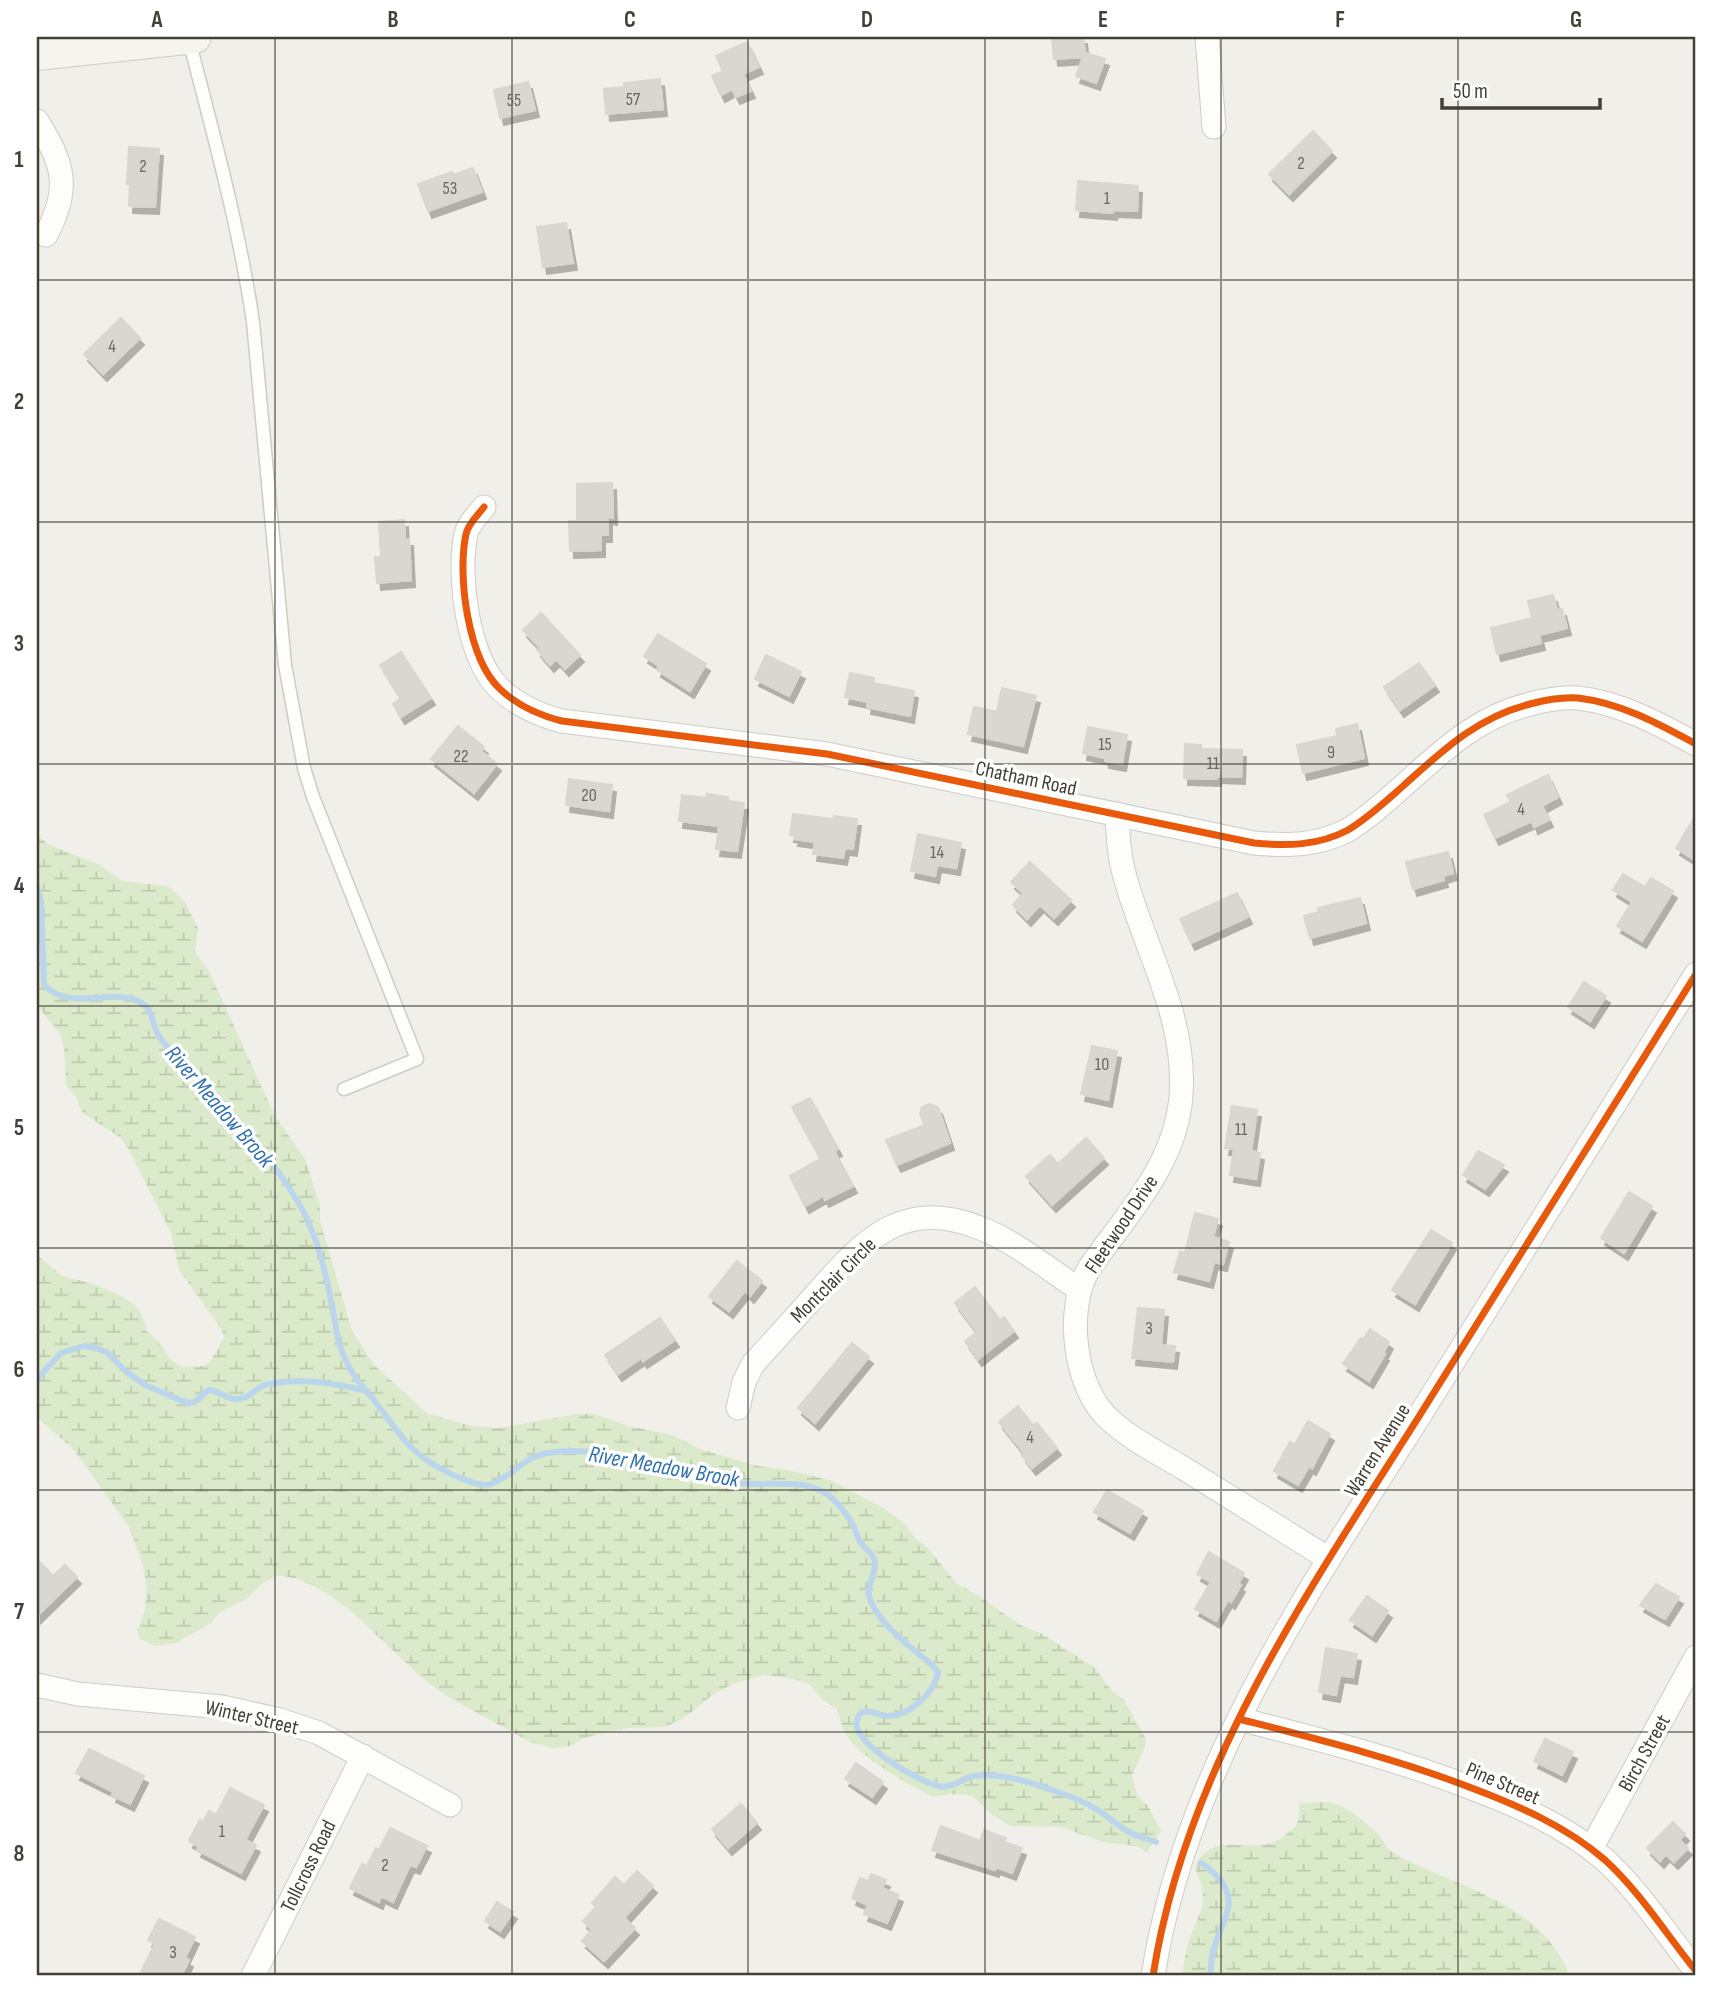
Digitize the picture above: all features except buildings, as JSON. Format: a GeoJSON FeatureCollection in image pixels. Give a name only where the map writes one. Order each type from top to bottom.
{"type":"FeatureCollection","features":[{"type":"Feature","properties":{"kind":"main road"},"geometry":{"type":"LineString","coordinates":[[37,54],[195,37]]}},
{"type":"Feature","properties":{"kind":"street"},"geometry":{"type":"LineString","coordinates":[[1207,37],[1214,127]]}},
{"type":"Feature","properties":{"kind":"street"},"geometry":{"type":"LineString","coordinates":[[37,121],[55,153],[62,176],[58,205],[46,234]]}},
{"type":"Feature","properties":{"kind":"street","name":"Chatham Road"},"geometry":{"type":"LineString","coordinates":[[484,506],[466,531],[464,560],[464,590],[476,650],[483,668],[498,688],[519,704],[540,715],[562,721],[827,754],[1254,843],[1287,846],[1313,842],[1346,831],[1373,813],[1443,750],[1473,728],[1505,710],[1541,701],[1576,698],[1611,705],[1638,714],[1696,744]]}},
{"type":"Feature","properties":{"kind":"street","name":"Fleetwood Drive"},"geometry":{"type":"LineString","coordinates":[[1117,814],[1119,847],[1125,877],[1172,1013],[1179,1046],[1181,1095],[1176,1126],[1160,1166],[1132,1211],[1091,1266],[1080,1290],[1075,1322],[1080,1360],[1090,1394],[1109,1420],[1329,1559]]}},
{"type":"Feature","properties":{"kind":"street","name":"Warren Avenue"},"geometry":{"type":"LineString","coordinates":[[1153,1976],[1174,1877],[1198,1808],[1268,1663],[1329,1559],[1696,974]]}},
{"type":"Feature","properties":{"kind":"street","name":"Montclair Circle"},"geometry":{"type":"LineString","coordinates":[[738,1408],[746,1374],[753,1364],[847,1260],[873,1237],[897,1224],[911,1220],[939,1219],[981,1228],[1003,1239],[1080,1290]]}},
{"type":"Feature","properties":{"kind":"street","name":"Birch Street"},"geometry":{"type":"LineString","coordinates":[[1591,1849],[1696,1657]]}},
{"type":"Feature","properties":{"kind":"street","name":"Winter Street"},"geometry":{"type":"LineString","coordinates":[[37,1685],[78,1694],[222,1707],[319,1733],[450,1805]]}},
{"type":"Feature","properties":{"kind":"street","name":"Pine Street"},"geometry":{"type":"LineString","coordinates":[[1239,1719],[1382,1756],[1460,1783],[1535,1815],[1591,1849],[1611,1867],[1642,1901],[1696,1971]]}},
{"type":"Feature","properties":{"kind":"street","name":"Tollcross Road"},"geometry":{"type":"LineString","coordinates":[[253,1976],[363,1756]]}},
{"type":"Feature","properties":{"kind":"lane"},"geometry":{"type":"LineString","coordinates":[[188,37],[237,225],[246,274],[253,322],[285,665],[304,768],[313,797],[417,1059],[344,1089]]}},
{"type":"Feature","properties":{"kind":"green space"},"geometry":{"type":"Polygon","coordinates":[[[37,835],[49,845],[98,864],[123,881],[167,886],[185,902],[198,928],[195,952],[209,971],[275,1116],[305,1159],[320,1205],[320,1221],[352,1331],[374,1365],[428,1414],[472,1426],[499,1428],[577,1414],[595,1414],[628,1426],[672,1435],[700,1449],[758,1466],[830,1480],[882,1507],[905,1524],[956,1583],[1020,1625],[1042,1634],[1094,1667],[1112,1691],[1124,1700],[1146,1739],[1132,1775],[1137,1795],[1148,1806],[1161,1831],[1147,1852],[1136,1846],[1103,1842],[1061,1827],[1010,1826],[991,1814],[974,1797],[967,1795],[932,1797],[870,1759],[849,1739],[836,1708],[823,1700],[808,1683],[788,1678],[764,1675],[735,1683],[714,1694],[685,1717],[665,1727],[627,1728],[584,1738],[570,1746],[553,1748],[530,1742],[445,1695],[421,1677],[349,1609],[300,1580],[277,1576],[263,1583],[247,1599],[220,1612],[211,1623],[176,1643],[155,1646],[140,1639],[137,1631],[145,1610],[147,1587],[143,1566],[129,1527],[74,1450],[37,1417],[37,1255],[62,1276],[91,1283],[135,1305],[143,1317],[147,1331],[171,1360],[182,1367],[204,1366],[210,1362],[224,1337],[222,1330],[179,1270],[171,1233],[129,1150],[121,1138],[83,1113],[76,1097],[66,1085],[64,1048],[60,1034],[37,1005],[37,835]]]}},
{"type":"Feature","properties":{"kind":"green space"},"geometry":{"type":"Polygon","coordinates":[[[1326,1802],[1347,1810],[1362,1820],[1379,1835],[1392,1852],[1517,1913],[1538,1930],[1556,1950],[1570,1976],[1182,1976],[1188,1943],[1202,1907],[1202,1890],[1195,1868],[1202,1855],[1223,1845],[1262,1845],[1274,1842],[1296,1825],[1300,1803],[1326,1802]]]}},
{"type":"Feature","properties":{"kind":"waterway","name":"River Meadow Brook"},"geometry":{"type":"LineString","coordinates":[[37,888],[41,901],[44,985],[54,993],[66,997],[116,997],[143,1004],[165,1045],[206,1085],[253,1139],[295,1197],[312,1230],[332,1303],[339,1343],[350,1369],[401,1436],[420,1455],[454,1476],[484,1485],[498,1481],[539,1455],[572,1451],[620,1456],[739,1483],[801,1485],[823,1492],[844,1512],[860,1541],[874,1557],[875,1569],[869,1587],[871,1602],[896,1634],[938,1672],[927,1694],[905,1712],[889,1716],[870,1712],[860,1714],[857,1720],[858,1729],[864,1740],[903,1770],[930,1783],[949,1786],[970,1777],[985,1775],[1017,1779],[1067,1795],[1100,1812],[1131,1833],[1156,1842]]}},
{"type":"Feature","properties":{"kind":"waterway"},"geometry":{"type":"LineString","coordinates":[[37,1379],[61,1353],[84,1346],[108,1353],[124,1370],[145,1385],[187,1403],[195,1402],[208,1390],[239,1399],[247,1397],[264,1385],[293,1381],[318,1382],[367,1391]]}},
{"type":"Feature","properties":{"kind":"waterway","name":"River Meadow Brook"},"geometry":{"type":"LineString","coordinates":[[1201,1863],[1218,1877],[1226,1890],[1229,1903],[1212,1958],[1211,1976]]}},
{"type":"Feature","properties":{"kind":"cycle path"},"geometry":{"type":"LineString","coordinates":[[484,507],[467,530],[463,572],[468,616],[480,658],[489,675],[507,695],[529,709],[562,721],[827,754],[1254,843],[1278,844],[1314,842],[1348,830],[1477,726],[1493,717],[1536,703],[1578,698],[1609,704],[1654,722],[1696,744]]}},
{"type":"Feature","properties":{"kind":"cycle path"},"geometry":{"type":"LineString","coordinates":[[1153,1976],[1169,1900],[1192,1826],[1222,1754],[1256,1685],[1335,1549],[1696,974]]}},
{"type":"Feature","properties":{"kind":"cycle path"},"geometry":{"type":"LineString","coordinates":[[1239,1719],[1412,1767],[1505,1801],[1540,1817],[1590,1848],[1618,1872],[1696,1971]]}}]}
